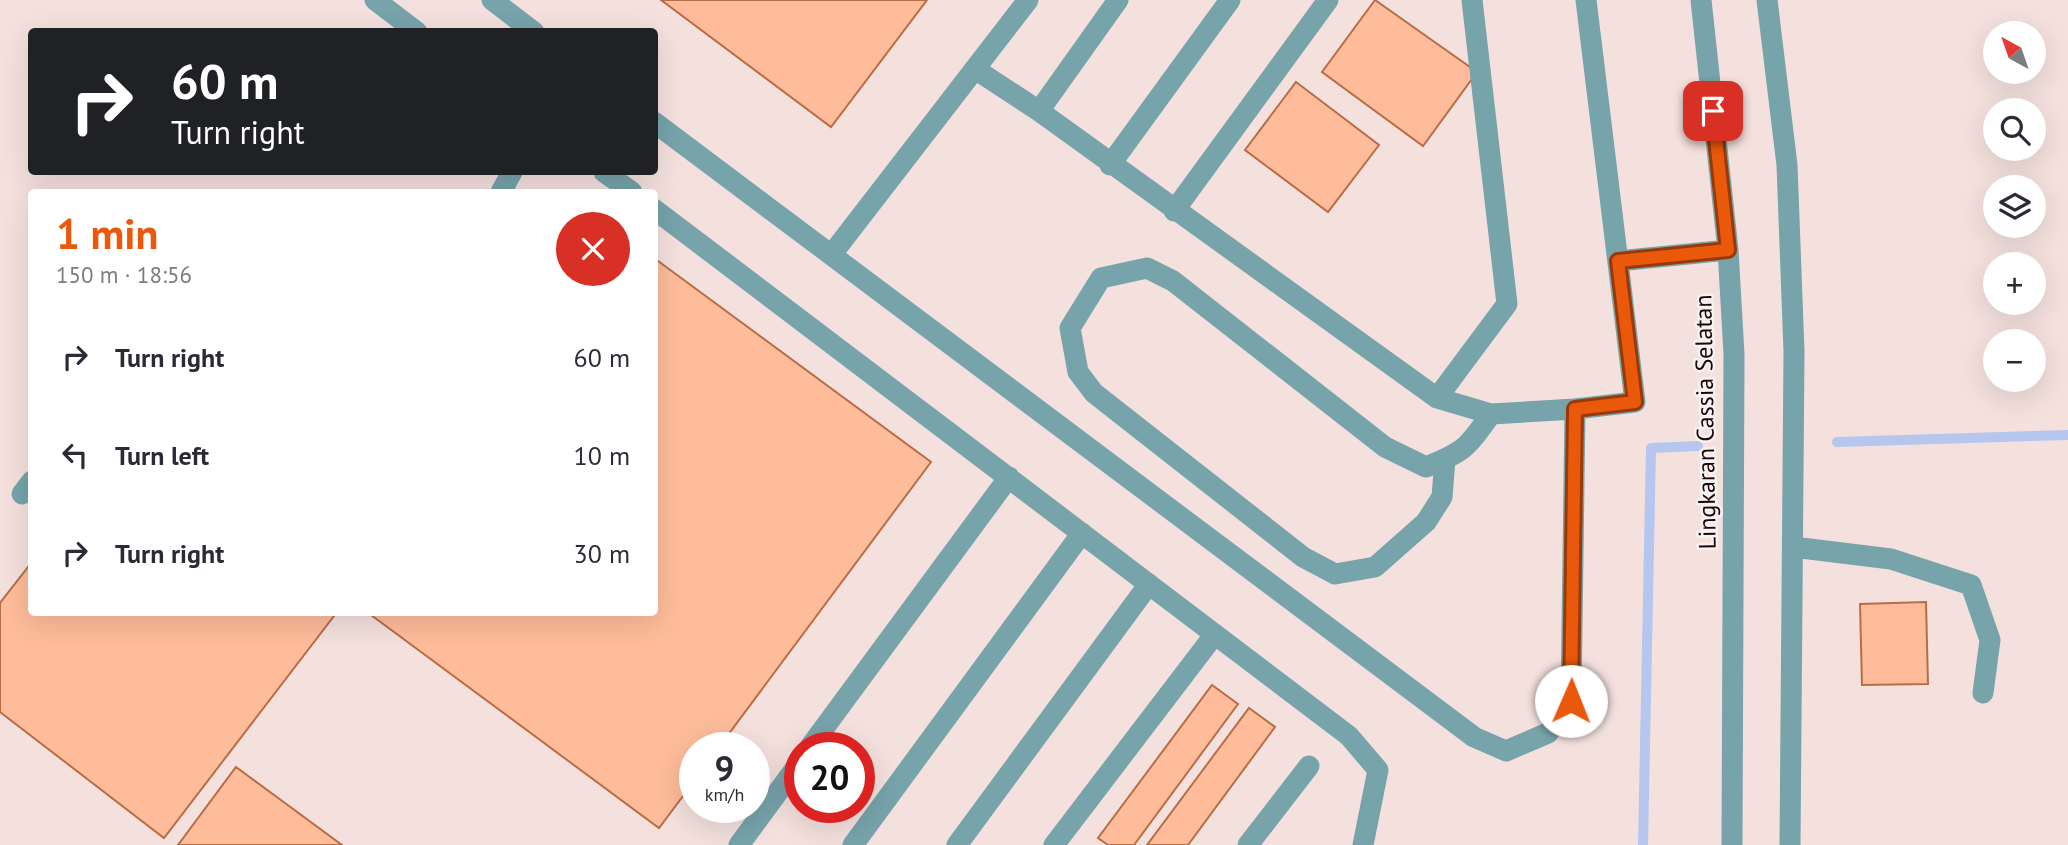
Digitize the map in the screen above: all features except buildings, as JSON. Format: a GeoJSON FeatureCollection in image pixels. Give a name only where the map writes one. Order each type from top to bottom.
{"type":"FeatureCollection","features":[{"type":"Feature","properties":{"kind":"street"},"geometry":{"type":"LineString","coordinates":[[375,0],[412,28]]}},
{"type":"Feature","properties":{"kind":"street"},"geometry":{"type":"LineString","coordinates":[[492,0],[529,28]]}},
{"type":"Feature","properties":{"kind":"street"},"geometry":{"type":"LineString","coordinates":[[832,254],[1028,0]]}},
{"type":"Feature","properties":{"kind":"street"},"geometry":{"type":"LineString","coordinates":[[1039,111],[1118,0]]}},
{"type":"Feature","properties":{"kind":"street"},"geometry":{"type":"LineString","coordinates":[[1110,165],[1230,0]]}},
{"type":"Feature","properties":{"kind":"street"},"geometry":{"type":"LineString","coordinates":[[1174,211],[1328,0]]}},
{"type":"Feature","properties":{"kind":"street"},"geometry":{"type":"LineString","coordinates":[[1437,398],[1507,304],[1472,0]]}},
{"type":"Feature","properties":{"kind":"street"},"geometry":{"type":"LineString","coordinates":[[975,69],[1039,111],[1110,165],[1437,398],[1491,414],[1575,409],[1635,402],[1586,0]]}},
{"type":"Feature","properties":{"kind":"street","name":"Lingkaran Cassia Selatan"},"geometry":{"type":"LineString","coordinates":[[1701,0],[1728,250],[1734,354],[1732,845]]}},
{"type":"Feature","properties":{"kind":"street"},"geometry":{"type":"LineString","coordinates":[[1766,0],[1787,165],[1794,351],[1790,845]]}},
{"type":"Feature","properties":{"kind":"street"},"geometry":{"type":"LineString","coordinates":[[658,125],[1474,737],[1506,751],[1548,733],[1571,701],[1575,409]]}},
{"type":"Feature","properties":{"kind":"street"},"geometry":{"type":"LineString","coordinates":[[608,175],[628,189]]}},
{"type":"Feature","properties":{"kind":"street"},"geometry":{"type":"LineString","coordinates":[[658,212],[1349,736],[1378,770],[1363,845]]}},
{"type":"Feature","properties":{"kind":"street"},"geometry":{"type":"LineString","coordinates":[[1618,261],[1728,250]]}},
{"type":"Feature","properties":{"kind":"street"},"geometry":{"type":"LineString","coordinates":[[1445,459],[1442,497],[1426,522],[1375,566],[1335,574],[1293,550],[1094,393],[1078,372],[1070,328],[1101,278],[1147,268],[1173,281],[1385,447],[1426,467],[1445,459],[1458,454],[1491,414]]}},
{"type":"Feature","properties":{"kind":"street"},"geometry":{"type":"LineString","coordinates":[[821,732],[1009,477]]}},
{"type":"Feature","properties":{"kind":"street"},"geometry":{"type":"LineString","coordinates":[[853,845],[1083,533]]}},
{"type":"Feature","properties":{"kind":"street"},"geometry":{"type":"LineString","coordinates":[[1793,547],[1891,559],[1971,585],[1990,640],[1983,693]]}},
{"type":"Feature","properties":{"kind":"street"},"geometry":{"type":"LineString","coordinates":[[957,845],[1149,584]]}},
{"type":"Feature","properties":{"kind":"street"},"geometry":{"type":"LineString","coordinates":[[1054,845],[1214,634]]}},
{"type":"Feature","properties":{"kind":"street"},"geometry":{"type":"LineString","coordinates":[[1248,845],[1309,766]]}},
{"type":"Feature","properties":{"kind":"street"},"geometry":{"type":"LineString","coordinates":[[739,845],[784,784]]}},
{"type":"Feature","properties":{"kind":"waterway"},"geometry":{"type":"LineString","coordinates":[[1837,442],[2068,435]]}},
{"type":"Feature","properties":{"kind":"waterway"},"geometry":{"type":"LineString","coordinates":[[1643,845],[1651,448],[1698,446]]}},
{"type":"Feature","properties":{"kind":"route"},"geometry":{"type":"LineString","coordinates":[[1571,701],[1575,409],[1635,402],[1618,261],[1728,250],[1713,111]]}}]}
